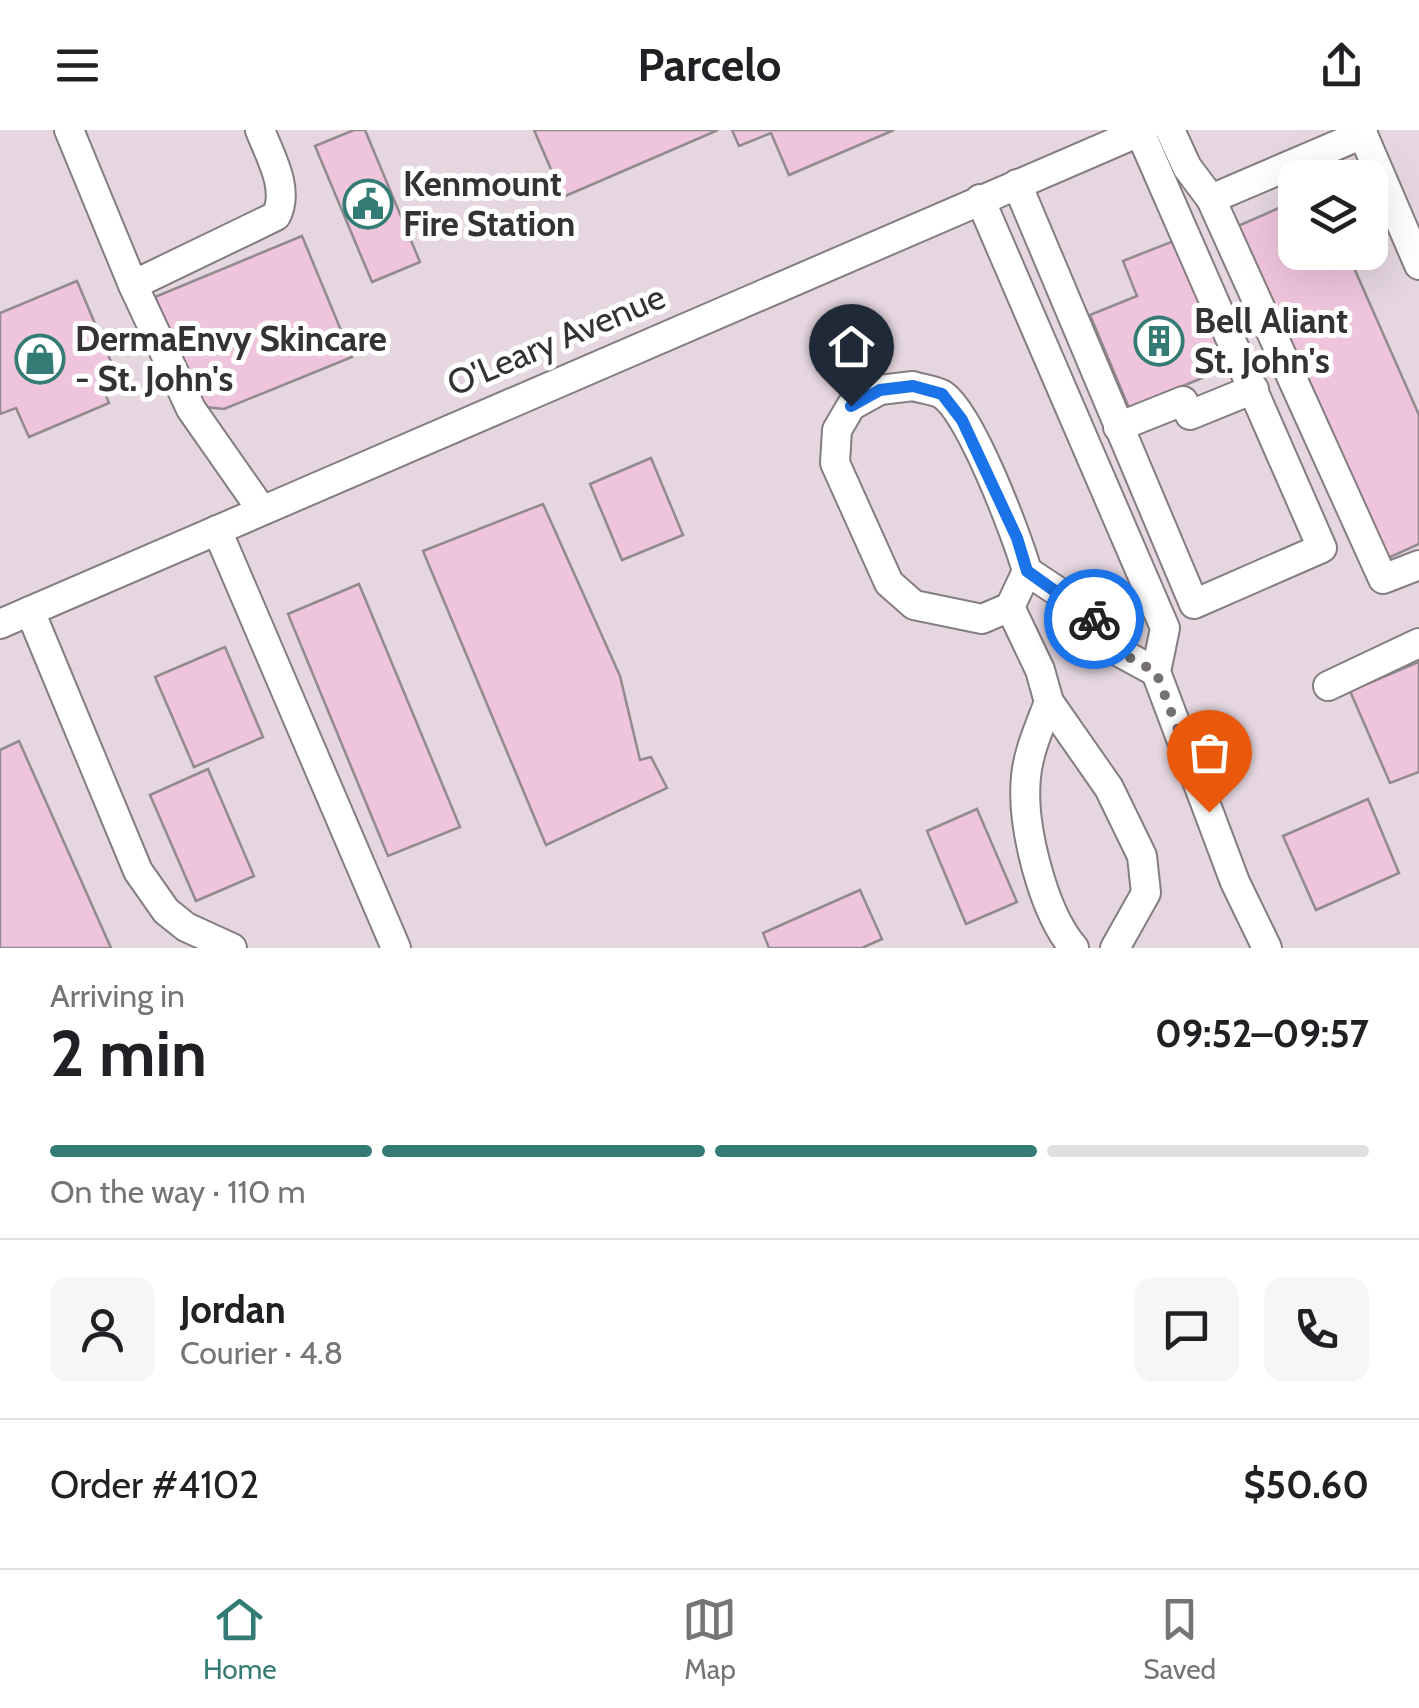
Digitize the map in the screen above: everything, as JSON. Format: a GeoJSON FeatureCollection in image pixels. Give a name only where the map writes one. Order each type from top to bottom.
{"type":"FeatureCollection","features":[{"type":"Feature","properties":{"kind":"street"},"geometry":{"type":"LineString","coordinates":[[69,130],[133,285],[191,409],[261,510]]}},
{"type":"Feature","properties":{"kind":"street"},"geometry":{"type":"LineString","coordinates":[[133,285],[276,216],[280,186],[260,130]]}},
{"type":"Feature","properties":{"kind":"street"},"geometry":{"type":"LineString","coordinates":[[1170,130],[1187,168],[1210,200],[1383,579],[1419,564]]}},
{"type":"Feature","properties":{"kind":"street"},"geometry":{"type":"LineString","coordinates":[[1016,184],[1194,604],[1322,548],[1142,131]]}},
{"type":"Feature","properties":{"kind":"street","name":"O'Leary Avenue"},"geometry":{"type":"LineString","coordinates":[[10,614],[217,530],[1142,131]]}},
{"type":"Feature","properties":{"kind":"street"},"geometry":{"type":"LineString","coordinates":[[1210,200],[1362,132],[1419,265]]}},
{"type":"Feature","properties":{"kind":"street"},"geometry":{"type":"LineString","coordinates":[[980,200],[1165,628],[1156,672],[1236,882],[1267,948]]}},
{"type":"Feature","properties":{"kind":"street"},"geometry":{"type":"LineString","coordinates":[[1027,571],[1010,607],[982,619],[914,605],[889,584],[834,463],[838,430],[851,406],[880,390],[913,386],[942,394],[962,420],[1017,538],[1027,571],[1081,607],[1105,628],[1121,653],[1156,672]]}},
{"type":"Feature","properties":{"kind":"street"},"geometry":{"type":"LineString","coordinates":[[1118,427],[1183,401],[1190,415],[1254,389]]}},
{"type":"Feature","properties":{"kind":"street"},"geometry":{"type":"LineString","coordinates":[[217,530],[396,948]]}},
{"type":"Feature","properties":{"kind":"street"},"geometry":{"type":"LineString","coordinates":[[1010,607],[1040,670],[1048,702],[1109,788],[1142,856],[1146,893],[1114,948]]}},
{"type":"Feature","properties":{"kind":"street"},"geometry":{"type":"LineString","coordinates":[[10,614],[138,871],[166,910],[186,927],[232,948]]}},
{"type":"Feature","properties":{"kind":"street"},"geometry":{"type":"LineString","coordinates":[[1328,686],[1419,643]]}},
{"type":"Feature","properties":{"kind":"street"},"geometry":{"type":"LineString","coordinates":[[1048,702],[1026,777],[1028,833],[1044,886],[1065,938],[1074,948]]}},
{"type":"Feature","properties":{"kind":"shaded area"},"geometry":{"type":"Polygon","coordinates":[[[0,130],[1419,130],[1419,948],[0,948],[0,130]]]}},
{"type":"Feature","properties":{"kind":"building","name":"Kenmount Fire Station"},"geometry":{"type":"Polygon","coordinates":[[[354,130],[365,130],[420,262],[372,282],[315,146],[354,130]]]}},
{"type":"Feature","properties":{"kind":"building"},"geometry":{"type":"Polygon","coordinates":[[[534,130],[718,130],[563,197],[534,130]]]}},
{"type":"Feature","properties":{"kind":"building"},"geometry":{"type":"Polygon","coordinates":[[[732,130],[894,130],[789,175],[771,133],[739,146],[732,130]]]}},
{"type":"Feature","properties":{"kind":"building"},"geometry":{"type":"Polygon","coordinates":[[[1278,208],[1278,270],[1355,270],[1419,415],[1419,544],[1386,559],[1238,226],[1278,208]]]}},
{"type":"Feature","properties":{"kind":"building"},"geometry":{"type":"Polygon","coordinates":[[[302,236],[352,357],[224,409],[205,407],[155,297],[302,236]]]}},
{"type":"Feature","properties":{"kind":"building","name":"Bell Aliant St. John's"},"geometry":{"type":"Polygon","coordinates":[[[1176,240],[1229,367],[1129,408],[1090,315],[1137,296],[1123,261],[1176,240]]]}},
{"type":"Feature","properties":{"kind":"building"},"geometry":{"type":"Polygon","coordinates":[[[77,281],[115,371],[99,378],[109,403],[29,437],[16,408],[0,414],[0,313],[77,281]]]}},
{"type":"Feature","properties":{"kind":"building"},"geometry":{"type":"Polygon","coordinates":[[[651,458],[683,535],[622,560],[590,484],[651,458]]]}},
{"type":"Feature","properties":{"kind":"building"},"geometry":{"type":"Polygon","coordinates":[[[543,504],[620,676],[640,760],[651,757],[667,788],[546,845],[423,551],[543,504]]]}},
{"type":"Feature","properties":{"kind":"building"},"geometry":{"type":"Polygon","coordinates":[[[359,584],[460,827],[388,856],[288,614],[359,584]]]}},
{"type":"Feature","properties":{"kind":"building"},"geometry":{"type":"Polygon","coordinates":[[[225,647],[263,737],[194,767],[155,677],[225,647]]]}},
{"type":"Feature","properties":{"kind":"building"},"geometry":{"type":"Polygon","coordinates":[[[1419,662],[1419,772],[1390,783],[1350,691],[1419,662]]]}},
{"type":"Feature","properties":{"kind":"building"},"geometry":{"type":"Polygon","coordinates":[[[19,741],[111,948],[0,948],[0,750],[19,741]]]}},
{"type":"Feature","properties":{"kind":"building"},"geometry":{"type":"Polygon","coordinates":[[[208,769],[254,876],[196,901],[150,795],[208,769]]]}},
{"type":"Feature","properties":{"kind":"building"},"geometry":{"type":"Polygon","coordinates":[[[1368,799],[1399,873],[1316,910],[1283,836],[1368,799]]]}},
{"type":"Feature","properties":{"kind":"building"},"geometry":{"type":"Polygon","coordinates":[[[977,809],[1017,902],[966,924],[927,831],[977,809]]]}},
{"type":"Feature","properties":{"kind":"building"},"geometry":{"type":"Polygon","coordinates":[[[860,890],[882,939],[862,948],[769,948],[763,933],[860,890]]]}},
{"type":"Feature","properties":{"kind":"way so far"},"geometry":{"type":"LineString","coordinates":[[1094,619],[1105,628],[1121,653],[1156,672],[1209,812]]}},
{"type":"Feature","properties":{"kind":"place","name":"Kenmount Fire Station"},"geometry":{"type":"Point","coordinates":[368,204]}},
{"type":"Feature","properties":{"kind":"place","name":"Bell Aliant St. John's"},"geometry":{"type":"Point","coordinates":[1159,341]}},
{"type":"Feature","properties":{"kind":"place","name":"DermaEnvy Skincare - St. John's"},"geometry":{"type":"Point","coordinates":[40,359]}},
{"type":"Feature","properties":{"kind":"route"},"geometry":{"type":"LineString","coordinates":[[851,406],[880,390],[913,386],[942,394],[962,420],[1017,538],[1027,571],[1094,619]]}}]}
